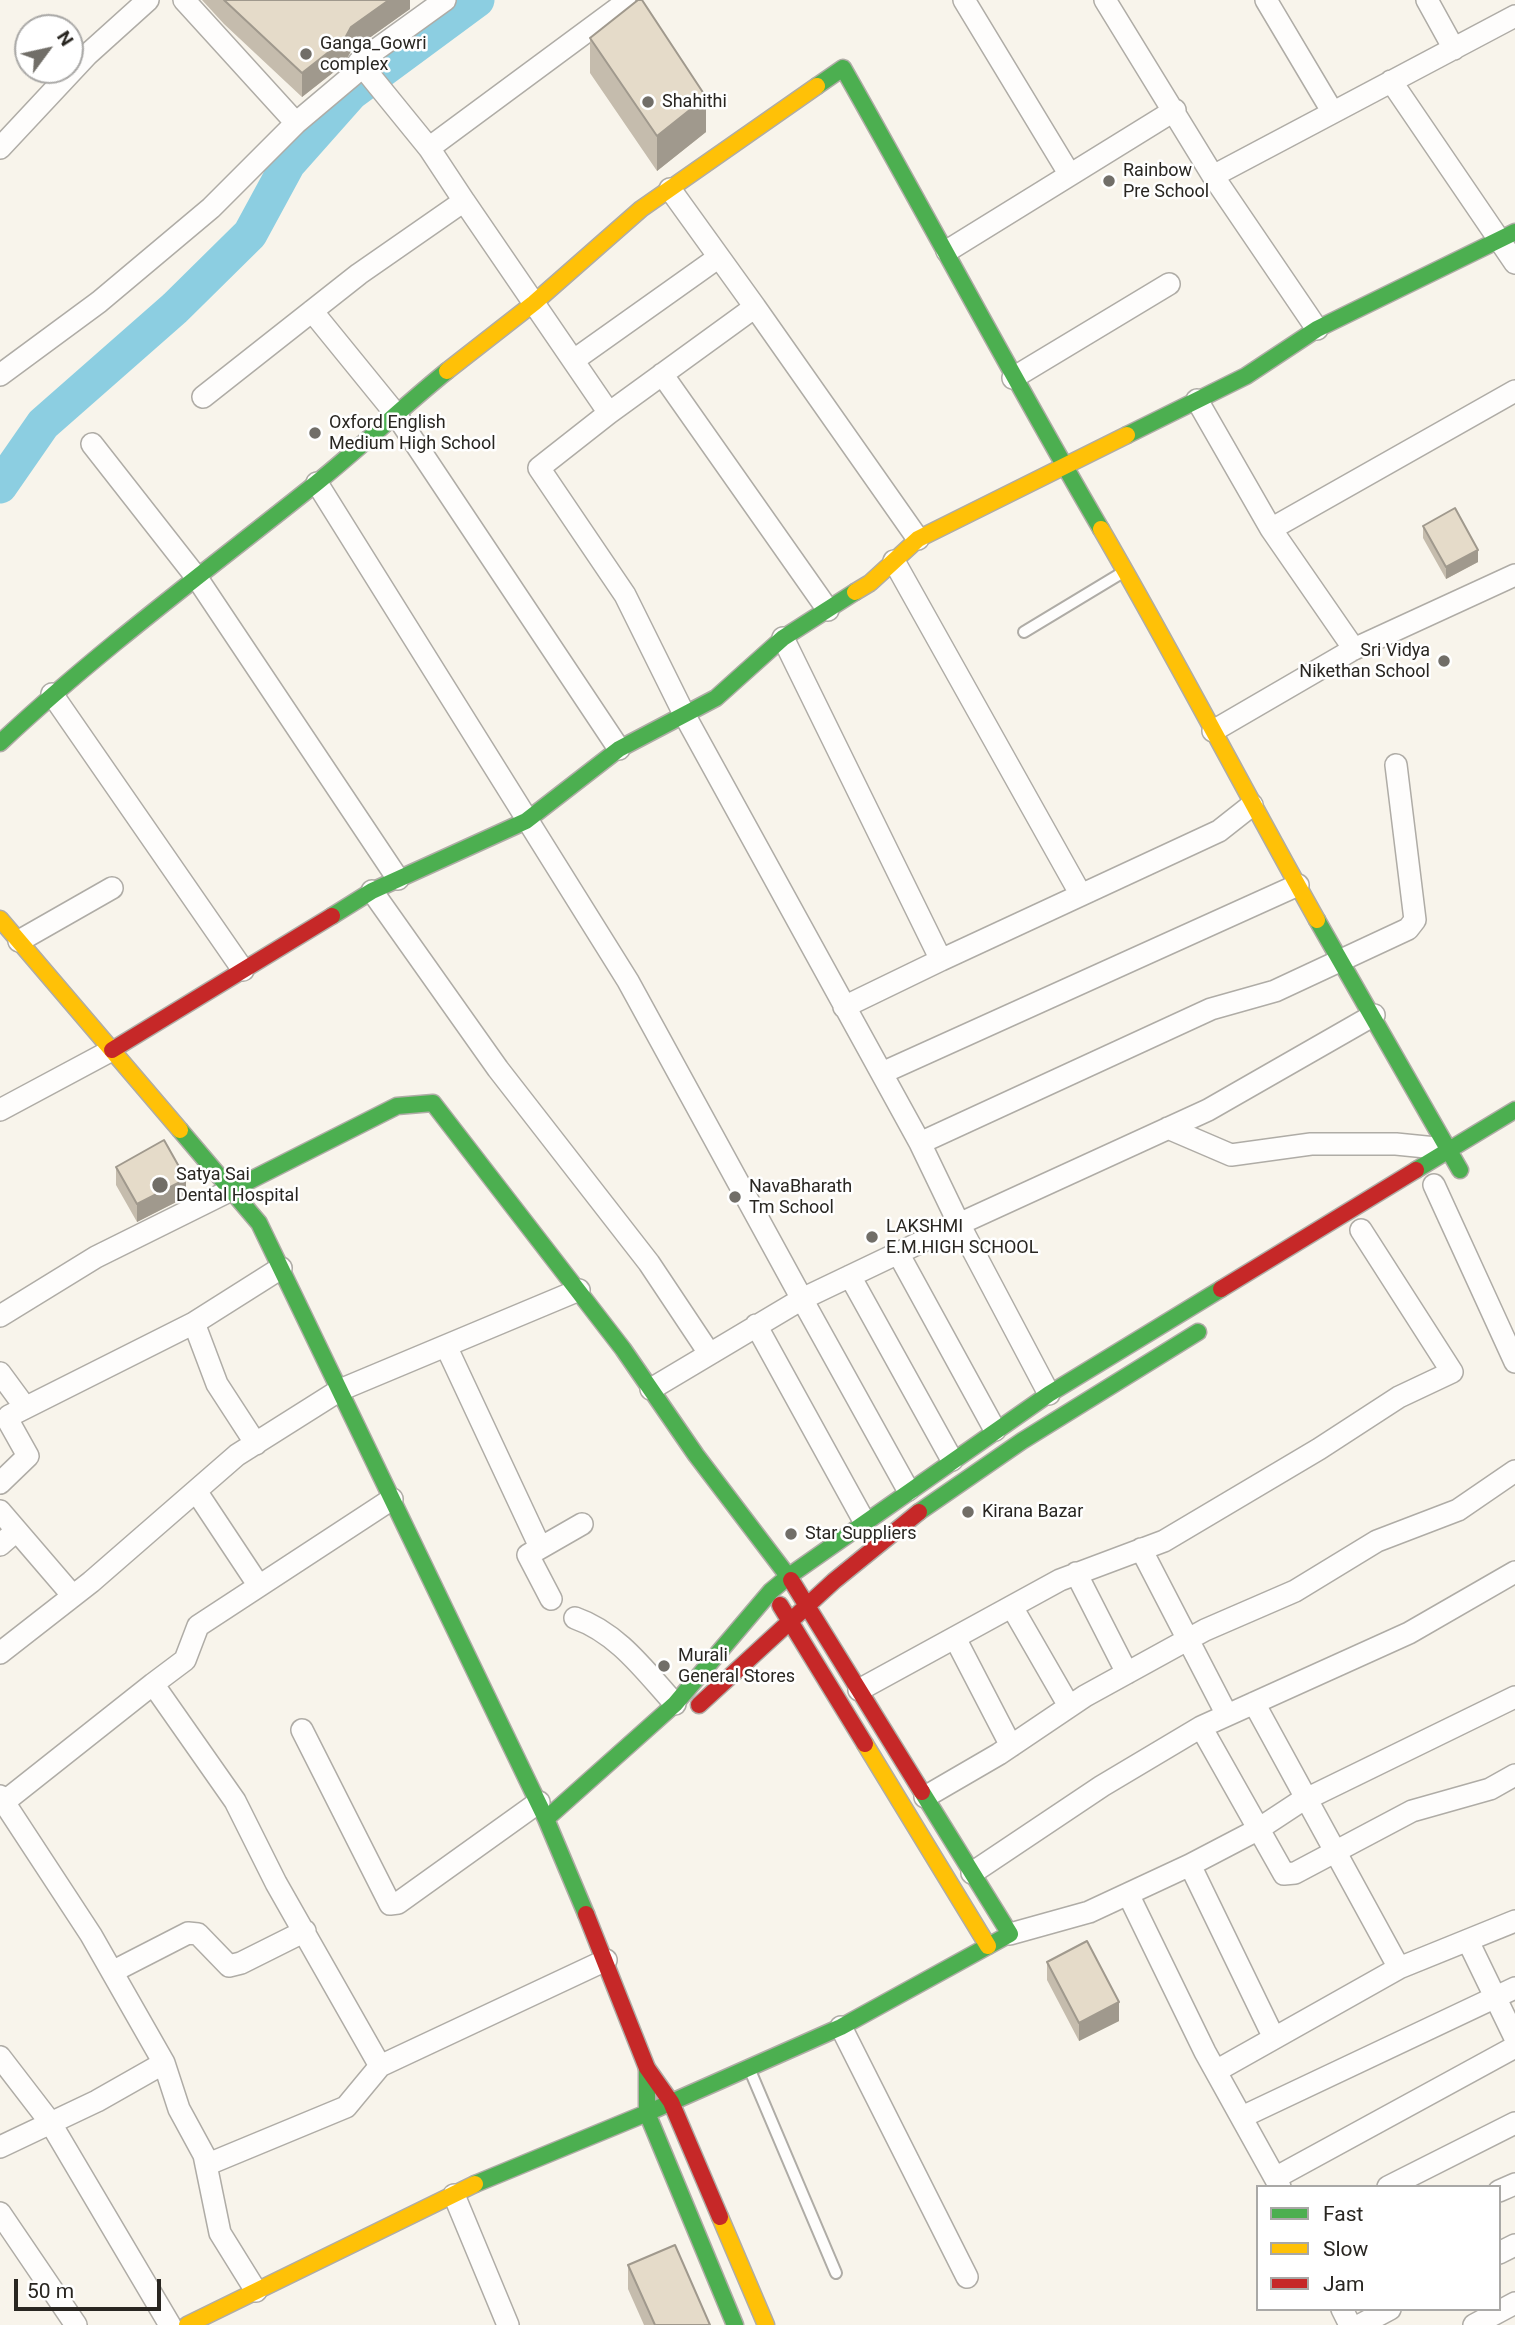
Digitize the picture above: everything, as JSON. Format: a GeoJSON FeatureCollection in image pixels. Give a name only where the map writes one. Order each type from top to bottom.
{"type":"FeatureCollection","features":[{"type":"Feature","properties":{"kind":"main road"},"geometry":{"type":"LineString","coordinates":[[0,743],[52,694],[317,483],[395,413],[534,303],[641,209],[843,68],[947,251],[1062,465],[1170,647],[1252,805],[1449,1149],[1465,1167],[1429,1189]]}},
{"type":"Feature","properties":{"kind":"main road"},"geometry":{"type":"LineString","coordinates":[[112,1051],[372,891],[526,821],[619,749],[716,698],[783,638],[870,583],[918,539],[1062,465],[1247,376],[1317,330],[1507,236]]}},
{"type":"Feature","properties":{"kind":"main road"},"geometry":{"type":"LineString","coordinates":[[0,919],[259,1223],[542,1811],[559,1832],[647,2068],[671,2102],[766,2325]]}},
{"type":"Feature","properties":{"kind":"main road"},"geometry":{"type":"LineString","coordinates":[[187,2325],[502,2171],[647,2113],[841,2027],[1010,1934],[789,1576],[696,1455],[579,1290],[512,1209],[433,1103],[397,1106],[231,1190]]}},
{"type":"Feature","properties":{"kind":"main road"},"geometry":{"type":"LineString","coordinates":[[681,1710],[771,1591],[864,1521],[1049,1394],[1515,1110]]}},
{"type":"Feature","properties":{"kind":"main road"},"geometry":{"type":"LineString","coordinates":[[542,1811],[681,1710],[790,1622],[920,1511],[1069,1412],[1209,1325]]}},
{"type":"Feature","properties":{"kind":"main road"},"geometry":{"type":"LineString","coordinates":[[771,1591],[988,1946]]}},
{"type":"Feature","properties":{"kind":"main road"},"geometry":{"type":"LineString","coordinates":[[647,2068],[647,2113],[735,2325]]}},
{"type":"Feature","properties":{"kind":"street"},"geometry":{"type":"LineString","coordinates":[[0,148],[87,55],[148,0]]}},
{"type":"Feature","properties":{"kind":"street"},"geometry":{"type":"LineString","coordinates":[[184,0],[296,123]]}},
{"type":"Feature","properties":{"kind":"street"},"geometry":{"type":"LineString","coordinates":[[0,375],[99,302],[211,208],[296,123],[354,75],[359,62],[445,0]]}},
{"type":"Feature","properties":{"kind":"street"},"geometry":{"type":"LineString","coordinates":[[964,0],[1070,175]]}},
{"type":"Feature","properties":{"kind":"street"},"geometry":{"type":"LineString","coordinates":[[1105,0],[1175,110],[1213,176],[1317,330]]}},
{"type":"Feature","properties":{"kind":"street"},"geometry":{"type":"LineString","coordinates":[[1266,0],[1332,111]]}},
{"type":"Feature","properties":{"kind":"street"},"geometry":{"type":"LineString","coordinates":[[1427,0],[1454,48]]}},
{"type":"Feature","properties":{"kind":"street"},"geometry":{"type":"LineString","coordinates":[[429,148],[625,4]]}},
{"type":"Feature","properties":{"kind":"street"},"geometry":{"type":"LineString","coordinates":[[1213,176],[1515,16]]}},
{"type":"Feature","properties":{"kind":"street"},"geometry":{"type":"LineString","coordinates":[[359,62],[429,148],[609,413]]}},
{"type":"Feature","properties":{"kind":"street"},"geometry":{"type":"LineString","coordinates":[[1391,80],[1507,236],[1515,263]]}},
{"type":"Feature","properties":{"kind":"street"},"geometry":{"type":"LineString","coordinates":[[947,251],[1175,110]]}},
{"type":"Feature","properties":{"kind":"street"},"geometry":{"type":"LineString","coordinates":[[670,189],[918,539]]}},
{"type":"Feature","properties":{"kind":"street"},"geometry":{"type":"LineString","coordinates":[[203,397],[312,311],[464,201]]}},
{"type":"Feature","properties":{"kind":"street"},"geometry":{"type":"LineString","coordinates":[[573,360],[719,257]]}},
{"type":"Feature","properties":{"kind":"street"},"geometry":{"type":"LineString","coordinates":[[1013,378],[1169,284]]}},
{"type":"Feature","properties":{"kind":"street"},"geometry":{"type":"LineString","coordinates":[[755,307],[609,413],[539,468],[625,595],[684,715],[920,1143],[959,1224],[1049,1394]]}},
{"type":"Feature","properties":{"kind":"street"},"geometry":{"type":"LineString","coordinates":[[312,311],[395,413],[619,749]]}},
{"type":"Feature","properties":{"kind":"street"},"geometry":{"type":"LineString","coordinates":[[662,374],[828,610]]}},
{"type":"Feature","properties":{"kind":"street"},"geometry":{"type":"LineString","coordinates":[[1271,529],[1515,391]]}},
{"type":"Feature","properties":{"kind":"street"},"geometry":{"type":"LineString","coordinates":[[1197,400],[1271,529],[1354,649]]}},
{"type":"Feature","properties":{"kind":"street"},"geometry":{"type":"LineString","coordinates":[[92,444],[197,578],[398,879]]}},
{"type":"Feature","properties":{"kind":"street"},"geometry":{"type":"LineString","coordinates":[[317,483],[628,981],[908,1490]]}},
{"type":"Feature","properties":{"kind":"street"},"geometry":{"type":"LineString","coordinates":[[894,561],[1081,895]]}},
{"type":"Feature","properties":{"kind":"street"},"geometry":{"type":"LineString","coordinates":[[1213,731],[1354,649],[1515,575]]}},
{"type":"Feature","properties":{"kind":"street"},"geometry":{"type":"LineString","coordinates":[[783,638],[941,960]]}},
{"type":"Feature","properties":{"kind":"street"},"geometry":{"type":"LineString","coordinates":[[52,694],[243,970]]}},
{"type":"Feature","properties":{"kind":"street"},"geometry":{"type":"LineString","coordinates":[[920,1143],[1211,1009],[1275,991],[1343,962],[1408,929],[1415,920],[1396,765]]}},
{"type":"Feature","properties":{"kind":"street"},"geometry":{"type":"LineString","coordinates":[[844,1007],[1219,831],[1252,805]]}},
{"type":"Feature","properties":{"kind":"street"},"geometry":{"type":"LineString","coordinates":[[881,1073],[1298,885]]}},
{"type":"Feature","properties":{"kind":"street"},"geometry":{"type":"LineString","coordinates":[[19,941],[112,888]]}},
{"type":"Feature","properties":{"kind":"street"},"geometry":{"type":"LineString","coordinates":[[372,891],[498,1069],[649,1263],[709,1353]]}},
{"type":"Feature","properties":{"kind":"street"},"geometry":{"type":"LineString","coordinates":[[651,1389],[802,1298],[1208,1110],[1374,1015]]}},
{"type":"Feature","properties":{"kind":"street"},"geometry":{"type":"LineString","coordinates":[[0,1110],[112,1051]]}},
{"type":"Feature","properties":{"kind":"street"},"geometry":{"type":"LineString","coordinates":[[1168,1128],[1231,1155],[1311,1144],[1396,1144],[1449,1149]]}},
{"type":"Feature","properties":{"kind":"street"},"geometry":{"type":"LineString","coordinates":[[1429,1189],[1515,1362]]}},
{"type":"Feature","properties":{"kind":"street"},"geometry":{"type":"LineString","coordinates":[[0,1316],[96,1257],[231,1190]]}},
{"type":"Feature","properties":{"kind":"street"},"geometry":{"type":"LineString","coordinates":[[859,1690],[1076,1573],[1164,1541],[1399,1398],[1452,1372],[1360,1230]]}},
{"type":"Feature","properties":{"kind":"street"},"geometry":{"type":"LineString","coordinates":[[898,1253],[995,1430]]}},
{"type":"Feature","properties":{"kind":"street"},"geometry":{"type":"LineString","coordinates":[[0,1483],[28,1456],[8,1419],[25,1407],[194,1323],[281,1268]]}},
{"type":"Feature","properties":{"kind":"street"},"geometry":{"type":"LineString","coordinates":[[850,1276],[952,1460]]}},
{"type":"Feature","properties":{"kind":"street"},"geometry":{"type":"LineString","coordinates":[[0,1653],[73,1596],[237,1455],[340,1390],[579,1290]]}},
{"type":"Feature","properties":{"kind":"street"},"geometry":{"type":"LineString","coordinates":[[194,1323],[217,1384],[256,1444]]}},
{"type":"Feature","properties":{"kind":"street"},"geometry":{"type":"LineString","coordinates":[[756,1325],[864,1521]]}},
{"type":"Feature","properties":{"kind":"street"},"geometry":{"type":"LineString","coordinates":[[446,1346],[541,1547]]}},
{"type":"Feature","properties":{"kind":"street"},"geometry":{"type":"LineString","coordinates":[[0,1373],[25,1407]]}},
{"type":"Feature","properties":{"kind":"street"},"geometry":{"type":"LineString","coordinates":[[925,1797],[1011,1746],[1069,1706],[1186,1640],[1295,1591],[1377,1541],[1458,1510],[1515,1471]]}},
{"type":"Feature","properties":{"kind":"street"},"geometry":{"type":"LineString","coordinates":[[196,1491],[259,1586]]}},
{"type":"Feature","properties":{"kind":"street"},"geometry":{"type":"LineString","coordinates":[[256,2291],[220,2232],[206,2165],[179,2109],[164,2063],[112,1972],[2,1799],[185,1660],[198,1626],[392,1499]]}},
{"type":"Feature","properties":{"kind":"street"},"geometry":{"type":"LineString","coordinates":[[0,1511],[73,1596]]}},
{"type":"Feature","properties":{"kind":"street"},"geometry":{"type":"LineString","coordinates":[[551,1599],[527,1557],[582,1524]]}},
{"type":"Feature","properties":{"kind":"street"},"geometry":{"type":"LineString","coordinates":[[0,1545],[16,1531]]}},
{"type":"Feature","properties":{"kind":"street"},"geometry":{"type":"LineString","coordinates":[[1141,1549],[1227,1715]]}},
{"type":"Feature","properties":{"kind":"street"},"geometry":{"type":"LineString","coordinates":[[972,1873],[1102,1786],[1201,1727],[1409,1633],[1515,1572]]}},
{"type":"Feature","properties":{"kind":"street"},"geometry":{"type":"LineString","coordinates":[[1076,1573],[1127,1673]]}},
{"type":"Feature","properties":{"kind":"street"},"geometry":{"type":"LineString","coordinates":[[1012,1606],[1069,1706]]}},
{"type":"Feature","properties":{"kind":"street"},"geometry":{"type":"LineString","coordinates":[[575,1618],[598,1627],[618,1642],[681,1710]]}},
{"type":"Feature","properties":{"kind":"street"},"geometry":{"type":"LineString","coordinates":[[955,1638],[1011,1746]]}},
{"type":"Feature","properties":{"kind":"street"},"geometry":{"type":"LineString","coordinates":[[153,1684],[235,1801],[380,2066]]}},
{"type":"Feature","properties":{"kind":"street"},"geometry":{"type":"LineString","coordinates":[[1010,1934],[1088,1912],[1191,1865],[1257,1830],[1304,1799],[1515,1697]]}},
{"type":"Feature","properties":{"kind":"street"},"geometry":{"type":"LineString","coordinates":[[1254,1703],[1304,1799],[1399,1968]]}},
{"type":"Feature","properties":{"kind":"street"},"geometry":{"type":"LineString","coordinates":[[1201,1727],[1284,1874],[1295,1873],[1412,1811],[1490,1789],[1515,1775]]}},
{"type":"Feature","properties":{"kind":"street"},"geometry":{"type":"LineString","coordinates":[[302,1730],[390,1905],[398,1903],[542,1811]]}},
{"type":"Feature","properties":{"kind":"street"},"geometry":{"type":"LineString","coordinates":[[1191,1865],[1274,2038]]}},
{"type":"Feature","properties":{"kind":"street"},"geometry":{"type":"LineString","coordinates":[[1128,1894],[1216,2071],[1278,2182],[1515,2047]]}},
{"type":"Feature","properties":{"kind":"street"},"geometry":{"type":"LineString","coordinates":[[1216,2071],[1399,1968],[1515,1921]]}},
{"type":"Feature","properties":{"kind":"street"},"geometry":{"type":"LineString","coordinates":[[112,1972],[188,1933],[198,1934],[229,1966],[241,1963],[305,1931]]}},
{"type":"Feature","properties":{"kind":"street"},"geometry":{"type":"LineString","coordinates":[[1468,1941],[1515,2038]]}},
{"type":"Feature","properties":{"kind":"street"},"geometry":{"type":"LineString","coordinates":[[206,2165],[346,2107],[380,2066],[606,1960]]}},
{"type":"Feature","properties":{"kind":"street"},"geometry":{"type":"LineString","coordinates":[[1242,2117],[1515,1988]]}},
{"type":"Feature","properties":{"kind":"street"},"geometry":{"type":"LineString","coordinates":[[841,2027],[967,2277]]}},
{"type":"Feature","properties":{"kind":"street"},"geometry":{"type":"LineString","coordinates":[[0,2057],[50,2123],[170,2325]]}},
{"type":"Feature","properties":{"kind":"street"},"geometry":{"type":"LineString","coordinates":[[0,2147],[97,2101],[164,2063]]}},
{"type":"Feature","properties":{"kind":"street"},"geometry":{"type":"LineString","coordinates":[[1392,2185],[1515,2123]]}},
{"type":"Feature","properties":{"kind":"street"},"geometry":{"type":"LineString","coordinates":[[454,2195],[508,2325]]}},
{"type":"Feature","properties":{"kind":"street"},"geometry":{"type":"LineString","coordinates":[[0,2213],[76,2325]]}},
{"type":"Feature","properties":{"kind":"street"},"geometry":{"type":"LineString","coordinates":[[1360,2325],[1386,2311]]}},
{"type":"Feature","properties":{"kind":"street"},"geometry":{"type":"LineString","coordinates":[[1474,2325],[1500,2311]]}},
{"type":"Feature","properties":{"kind":"lane"},"geometry":{"type":"LineString","coordinates":[[1024,632],[1125,571]]}},
{"type":"Feature","properties":{"kind":"lane"},"geometry":{"type":"LineString","coordinates":[[749,2068],[836,2273]]}},
{"type":"Feature","properties":{"kind":"building"},"geometry":{"type":"Polygon","coordinates":[[[224,0],[389,0],[351,27],[344,40],[302,73],[224,0]]]}},
{"type":"Feature","properties":{"kind":"building"},"geometry":{"type":"Polygon","coordinates":[[[638,0],[642,0],[706,97],[657,136],[590,38],[638,0]]]}},
{"type":"Feature","properties":{"kind":"building"},"geometry":{"type":"Polygon","coordinates":[[[1455,508],[1478,550],[1446,567],[1423,526],[1455,508]]]}},
{"type":"Feature","properties":{"kind":"building"},"geometry":{"type":"Polygon","coordinates":[[[164,1140],[186,1179],[137,1204],[116,1167],[164,1140]]]}},
{"type":"Feature","properties":{"kind":"building"},"geometry":{"type":"Polygon","coordinates":[[[1087,1941],[1119,2002],[1079,2023],[1047,1962],[1087,1941]]]}},
{"type":"Feature","properties":{"kind":"building"},"geometry":{"type":"Polygon","coordinates":[[[675,2245],[710,2325],[655,2325],[628,2265],[675,2245]]]}},
{"type":"Feature","properties":{"kind":"waterway"},"geometry":{"type":"LineString","coordinates":[[0,486],[43,424],[175,308],[250,234],[288,164],[351,93],[477,0]]}},
{"type":"Feature","properties":{"kind":"traffic: fast"},"geometry":{"type":"LineString","coordinates":[[817,86],[843,68],[1101,529]]}},
{"type":"Feature","properties":{"kind":"traffic: fast"},"geometry":{"type":"LineString","coordinates":[[1127,435],[1246,376],[1317,329],[1515,232]]}},
{"type":"Feature","properties":{"kind":"traffic: fast"},"geometry":{"type":"LineString","coordinates":[[0,743],[113,645],[327,475],[447,371]]}},
{"type":"Feature","properties":{"kind":"traffic: fast"},"geometry":{"type":"LineString","coordinates":[[332,916],[372,891],[526,821],[619,749],[716,698],[783,638],[855,592]]}},
{"type":"Feature","properties":{"kind":"traffic: fast"},"geometry":{"type":"LineString","coordinates":[[1317,920],[1460,1170]]}},
{"type":"Feature","properties":{"kind":"traffic: fast"},"geometry":{"type":"LineString","coordinates":[[231,1190],[397,1106],[433,1103],[623,1349],[696,1455],[791,1580]]}},
{"type":"Feature","properties":{"kind":"traffic: fast"},"geometry":{"type":"LineString","coordinates":[[1416,1170],[1515,1110]]}},
{"type":"Feature","properties":{"kind":"traffic: fast"},"geometry":{"type":"LineString","coordinates":[[180,1130],[259,1223],[546,1819],[586,1914]]}},
{"type":"Feature","properties":{"kind":"traffic: fast"},"geometry":{"type":"LineString","coordinates":[[546,1819],[675,1704],[771,1591],[789,1576],[1049,1394],[1221,1289]]}},
{"type":"Feature","properties":{"kind":"traffic: fast"},"geometry":{"type":"LineString","coordinates":[[919,1512],[1022,1441],[1198,1332]]}},
{"type":"Feature","properties":{"kind":"traffic: fast"},"geometry":{"type":"LineString","coordinates":[[475,2184],[647,2113],[841,2027],[1010,1934],[922,1792]]}},
{"type":"Feature","properties":{"kind":"traffic: fast"},"geometry":{"type":"LineString","coordinates":[[647,2068],[647,2113],[735,2325]]}},
{"type":"Feature","properties":{"kind":"traffic: slow"},"geometry":{"type":"LineString","coordinates":[[447,371],[534,303],[641,209],[817,86]]}},
{"type":"Feature","properties":{"kind":"traffic: slow"},"geometry":{"type":"LineString","coordinates":[[855,592],[870,583],[918,539],[1127,435]]}},
{"type":"Feature","properties":{"kind":"traffic: slow"},"geometry":{"type":"LineString","coordinates":[[1101,529],[1317,920]]}},
{"type":"Feature","properties":{"kind":"traffic: slow"},"geometry":{"type":"LineString","coordinates":[[0,919],[180,1130]]}},
{"type":"Feature","properties":{"kind":"traffic: slow"},"geometry":{"type":"LineString","coordinates":[[865,1744],[988,1946]]}},
{"type":"Feature","properties":{"kind":"traffic: slow"},"geometry":{"type":"LineString","coordinates":[[187,2325],[475,2184]]}},
{"type":"Feature","properties":{"kind":"traffic: slow"},"geometry":{"type":"LineString","coordinates":[[720,2217],[766,2325]]}},
{"type":"Feature","properties":{"kind":"traffic: jam"},"geometry":{"type":"LineString","coordinates":[[112,1050],[332,916]]}},
{"type":"Feature","properties":{"kind":"traffic: jam"},"geometry":{"type":"LineString","coordinates":[[1221,1289],[1416,1170]]}},
{"type":"Feature","properties":{"kind":"traffic: jam"},"geometry":{"type":"LineString","coordinates":[[699,1705],[834,1581],[919,1512]]}},
{"type":"Feature","properties":{"kind":"traffic: jam"},"geometry":{"type":"LineString","coordinates":[[791,1580],[922,1792]]}},
{"type":"Feature","properties":{"kind":"traffic: jam"},"geometry":{"type":"LineString","coordinates":[[780,1605],[865,1744]]}},
{"type":"Feature","properties":{"kind":"traffic: jam"},"geometry":{"type":"LineString","coordinates":[[586,1914],[647,2068],[671,2102],[720,2217]]}},
{"type":"Feature","properties":{"kind":"place","name":"Ganga_Gowri complex"},"geometry":{"type":"Point","coordinates":[306,54]}},
{"type":"Feature","properties":{"kind":"place","name":"Shahithi"},"geometry":{"type":"Point","coordinates":[648,102]}},
{"type":"Feature","properties":{"kind":"place","name":"Rainbow Pre School"},"geometry":{"type":"Point","coordinates":[1109,181]}},
{"type":"Feature","properties":{"kind":"place","name":"Oxford English Medium High School"},"geometry":{"type":"Point","coordinates":[315,433]}},
{"type":"Feature","properties":{"kind":"place","name":"Sri Vidya Nikethan School"},"geometry":{"type":"Point","coordinates":[1444,661]}},
{"type":"Feature","properties":{"kind":"place","name":"Satya Sai Dental Hospital"},"geometry":{"type":"Point","coordinates":[160,1185]}},
{"type":"Feature","properties":{"kind":"place","name":"NavaBharath Tm School"},"geometry":{"type":"Point","coordinates":[735,1197]}},
{"type":"Feature","properties":{"kind":"place","name":"LAKSHMI E.M.HIGH SCHOOL"},"geometry":{"type":"Point","coordinates":[872,1237]}},
{"type":"Feature","properties":{"kind":"place","name":"Kirana Bazar"},"geometry":{"type":"Point","coordinates":[968,1512]}},
{"type":"Feature","properties":{"kind":"place","name":"Star Suppliers"},"geometry":{"type":"Point","coordinates":[791,1534]}},
{"type":"Feature","properties":{"kind":"place","name":"Murali General Stores"},"geometry":{"type":"Point","coordinates":[664,1666]}}]}
